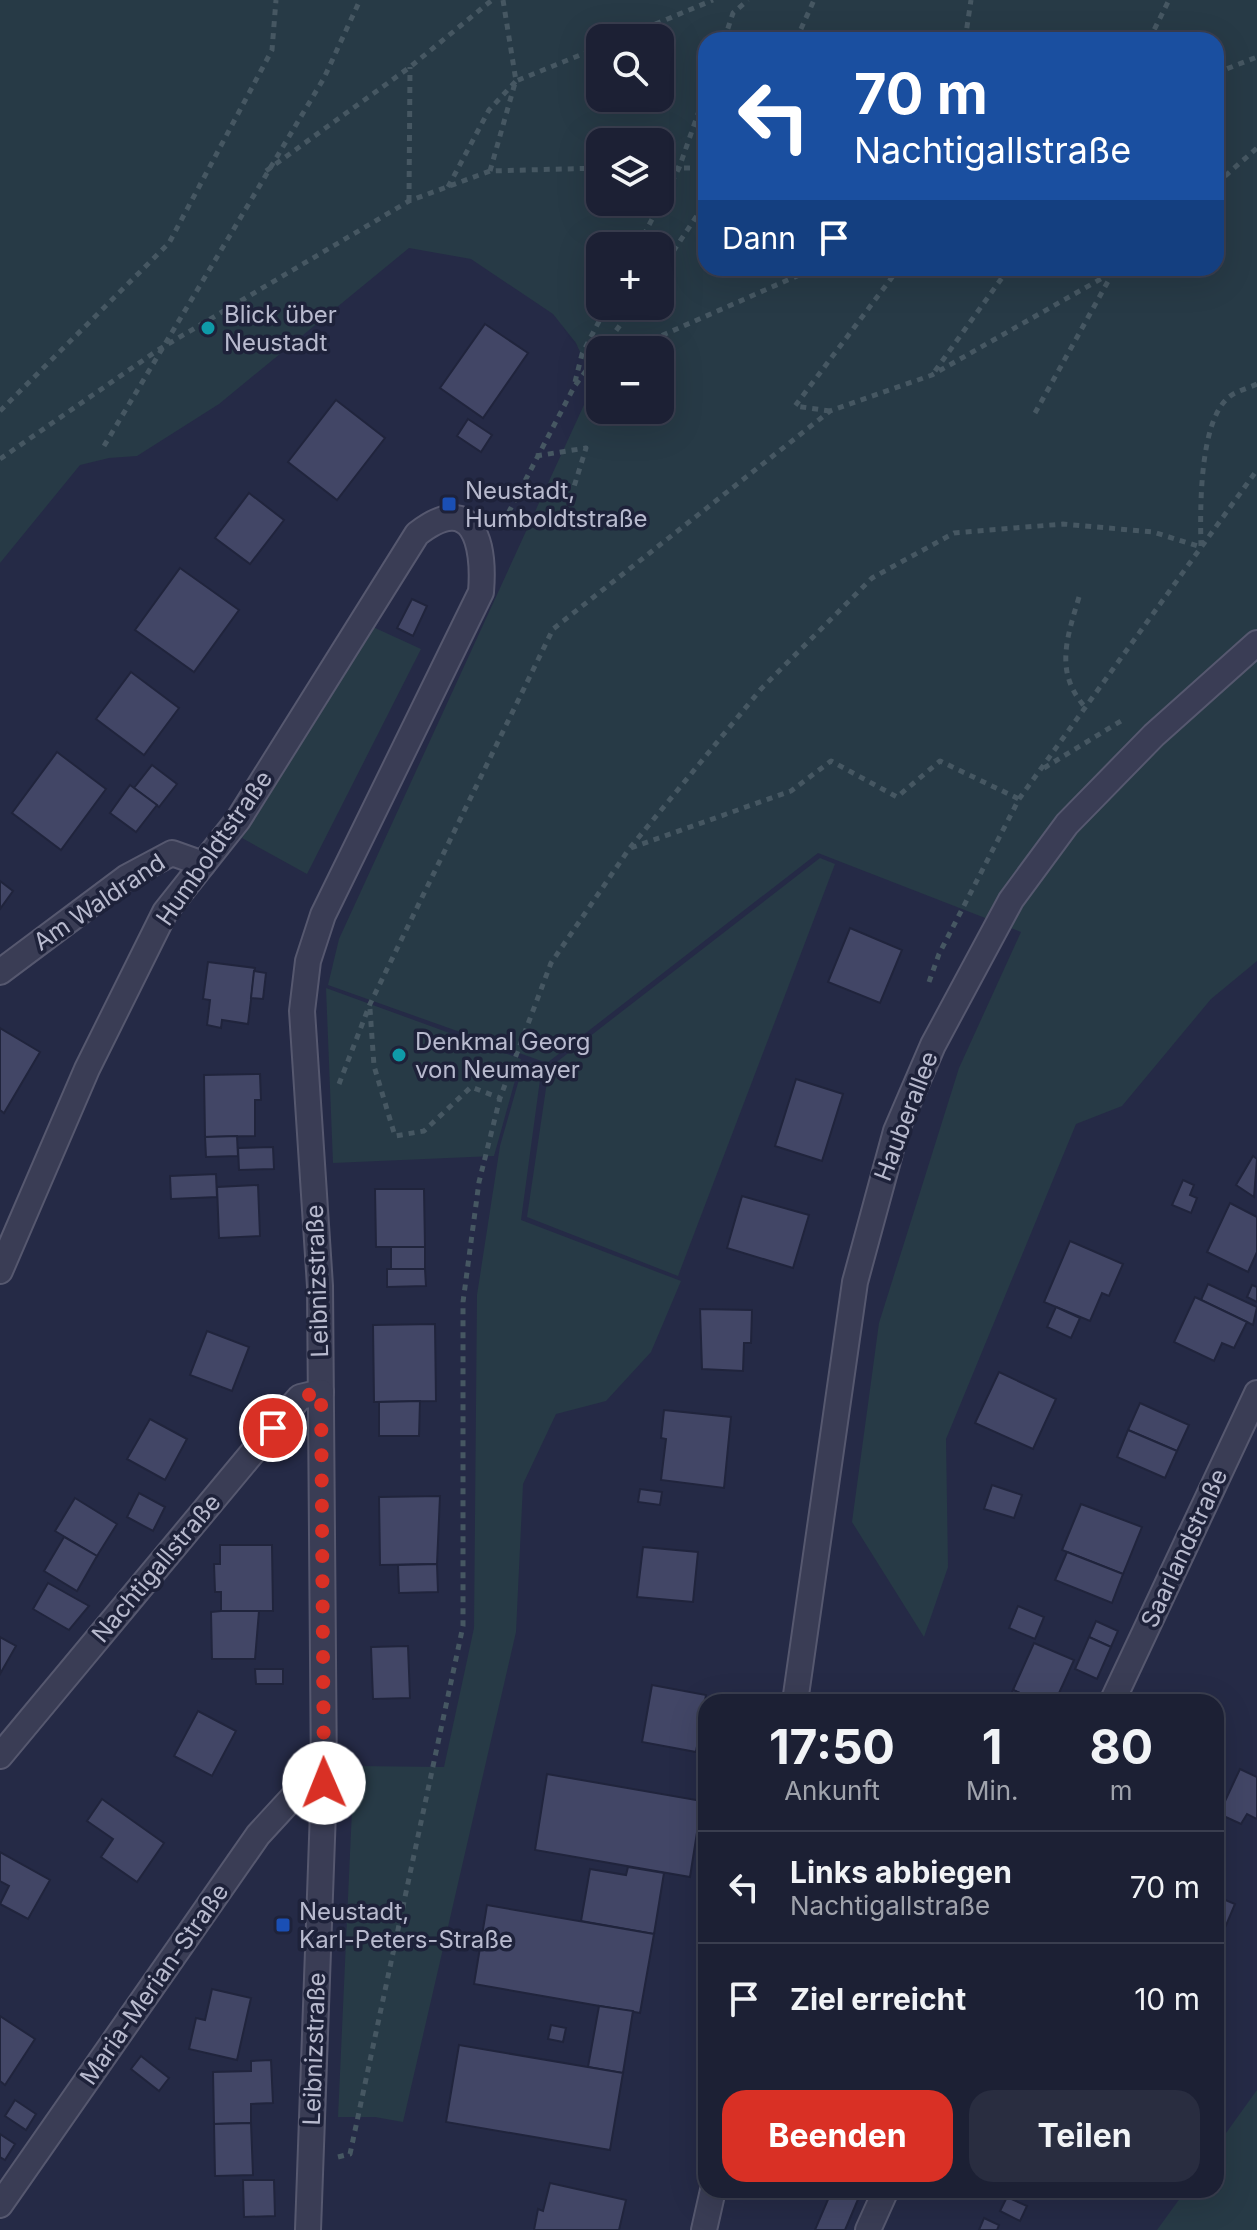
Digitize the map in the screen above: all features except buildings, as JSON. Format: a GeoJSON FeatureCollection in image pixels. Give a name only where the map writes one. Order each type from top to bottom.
{"type":"FeatureCollection","features":[{"type":"Feature","properties":{"kind":"street","name":"Humboldtstraße"},"geometry":{"type":"LineString","coordinates":[[0,1271],[132,974],[165,912],[238,820],[417,534],[436,520],[460,519],[477,535],[484,563]]}},
{"type":"Feature","properties":{"kind":"street","name":"Leibnizstraße"},"geometry":{"type":"LineString","coordinates":[[308,2230],[324,1783],[320,1286],[302,1011],[308,961],[323,915],[481,592],[484,563]]}},
{"type":"Feature","properties":{"kind":"street","name":"Hauberallee"},"geometry":{"type":"LineString","coordinates":[[796,1694],[855,1282],[896,1131],[933,1045],[1011,900],[1067,824],[1154,735],[1257,643]]}},
{"type":"Feature","properties":{"kind":"street","name":"Am Waldrand"},"geometry":{"type":"LineString","coordinates":[[0,972],[127,877],[172,853],[203,864]]}},
{"type":"Feature","properties":{"kind":"street","name":"Nachtigallstraße"},"geometry":{"type":"LineString","coordinates":[[0,1756],[300,1397],[321,1392]]}},
{"type":"Feature","properties":{"kind":"street","name":"Saarlandstraße"},"geometry":{"type":"LineString","coordinates":[[1116,1694],[1257,1393]]}},
{"type":"Feature","properties":{"kind":"street","name":"Maria-Merian-Straße"},"geometry":{"type":"LineString","coordinates":[[0,2205],[258,1835],[304,1785],[324,1783]]}},
{"type":"Feature","properties":{"kind":"street"},"geometry":{"type":"LineString","coordinates":[[704,2230],[711,2198]]}},
{"type":"Feature","properties":{"kind":"street"},"geometry":{"type":"LineString","coordinates":[[868,2230],[882,2198]]}},
{"type":"Feature","properties":{"kind":"path"},"geometry":{"type":"LineString","coordinates":[[0,411],[169,243],[272,50],[276,0]]}},
{"type":"Feature","properties":{"kind":"path"},"geometry":{"type":"LineString","coordinates":[[104,446],[264,172],[324,78],[360,0]]}},
{"type":"Feature","properties":{"kind":"path"},"geometry":{"type":"LineString","coordinates":[[264,172],[410,67],[492,0]]}},
{"type":"Feature","properties":{"kind":"path"},"geometry":{"type":"LineString","coordinates":[[490,171],[516,81],[503,0]]}},
{"type":"Feature","properties":{"kind":"path"},"geometry":{"type":"LineString","coordinates":[[656,24],[713,0]]}},
{"type":"Feature","properties":{"kind":"path"},"geometry":{"type":"LineString","coordinates":[[727,32],[733,13],[748,0]]}},
{"type":"Feature","properties":{"kind":"path"},"geometry":{"type":"LineString","coordinates":[[800,32],[814,0]]}},
{"type":"Feature","properties":{"kind":"path"},"geometry":{"type":"LineString","coordinates":[[966,32],[971,0]]}},
{"type":"Feature","properties":{"kind":"path"},"geometry":{"type":"LineString","coordinates":[[1153,32],[1169,0]]}},
{"type":"Feature","properties":{"kind":"path"},"geometry":{"type":"LineString","coordinates":[[448,187],[489,110],[516,81],[586,53]]}},
{"type":"Feature","properties":{"kind":"path"},"geometry":{"type":"LineString","coordinates":[[1224,70],[1257,57]]}},
{"type":"Feature","properties":{"kind":"path"},"geometry":{"type":"LineString","coordinates":[[409,201],[410,67]]}},
{"type":"Feature","properties":{"kind":"path"},"geometry":{"type":"LineString","coordinates":[[645,232],[679,168],[698,114]]}},
{"type":"Feature","properties":{"kind":"path"},"geometry":{"type":"LineString","coordinates":[[1224,177],[1257,148]]}},
{"type":"Feature","properties":{"kind":"path"},"geometry":{"type":"LineString","coordinates":[[0,459],[158,350],[409,201],[490,171],[586,168]]}},
{"type":"Feature","properties":{"kind":"path"},"geometry":{"type":"LineString","coordinates":[[674,168],[698,168]]}},
{"type":"Feature","properties":{"kind":"path"},"geometry":{"type":"LineString","coordinates":[[674,250],[698,214]]}},
{"type":"Feature","properties":{"kind":"path"},"geometry":{"type":"LineString","coordinates":[[661,336],[797,276]]}},
{"type":"Feature","properties":{"kind":"path"},"geometry":{"type":"LineString","coordinates":[[830,411],[795,406],[893,276]]}},
{"type":"Feature","properties":{"kind":"path"},"geometry":{"type":"LineString","coordinates":[[932,375],[1003,276]]}},
{"type":"Feature","properties":{"kind":"path"},"geometry":{"type":"LineString","coordinates":[[338,1086],[370,1004],[553,629],[830,411],[932,375],[1111,276]]}},
{"type":"Feature","properties":{"kind":"path"},"geometry":{"type":"LineString","coordinates":[[1035,413],[1111,276]]}},
{"type":"Feature","properties":{"kind":"path"},"geometry":{"type":"LineString","coordinates":[[574,387],[582,354],[600,320]]}},
{"type":"Feature","properties":{"kind":"path"},"geometry":{"type":"LineString","coordinates":[[484,563],[535,456],[586,371]]}},
{"type":"Feature","properties":{"kind":"path"},"geometry":{"type":"LineString","coordinates":[[1201,547],[1200,505],[1208,438],[1227,398],[1257,384]]}},
{"type":"Feature","properties":{"kind":"path"},"geometry":{"type":"LineString","coordinates":[[535,456],[586,448],[573,490]]}},
{"type":"Feature","properties":{"kind":"path"},"geometry":{"type":"LineString","coordinates":[[925,994],[939,954],[1019,799],[1257,470]]}},
{"type":"Feature","properties":{"kind":"path"},"geometry":{"type":"LineString","coordinates":[[310,2164],[350,2154],[463,1626],[463,1302],[479,1182],[500,1098],[551,963],[629,849],[761,689],[872,578],[954,533],[1063,524],[1153,532],[1201,547]]}},
{"type":"Feature","properties":{"kind":"path"},"geometry":{"type":"LineString","coordinates":[[1079,597],[1064,658],[1072,693],[1085,707]]}},
{"type":"Feature","properties":{"kind":"path"},"geometry":{"type":"LineString","coordinates":[[629,849],[791,791],[831,761],[897,797],[940,761],[1019,799]]}},
{"type":"Feature","properties":{"kind":"path"},"geometry":{"type":"LineString","coordinates":[[370,1004],[374,1066],[395,1136],[424,1131],[471,1087],[500,1098]]}},
{"type":"Feature","properties":{"kind":"shaded area"},"geometry":{"type":"Polygon","coordinates":[[[0,0],[1257,0],[1257,961],[1211,999],[1122,1106],[1076,1124],[946,1439],[948,1567],[924,1637],[852,1522],[879,1323],[959,1068],[1021,932],[818,853],[547,1063],[328,985],[339,939],[586,400],[586,424],[674,424],[674,336],[586,336],[586,365],[576,343],[553,314],[471,259],[409,248],[219,404],[137,456],[80,465],[0,563],[0,0]]]}},
{"type":"Feature","properties":{"kind":"shaded area"},"geometry":{"type":"Polygon","coordinates":[[[373,627],[421,649],[307,874],[242,838],[373,627]]]}},
{"type":"Feature","properties":{"kind":"shaded area"},"geometry":{"type":"Polygon","coordinates":[[[820,858],[835,864],[678,1276],[527,1217],[549,1068],[820,858]]]}},
{"type":"Feature","properties":{"kind":"shaded area"},"geometry":{"type":"Polygon","coordinates":[[[326,988],[521,1059],[494,1156],[333,1163],[326,988]]]}},
{"type":"Feature","properties":{"kind":"shaded area"},"geometry":{"type":"Polygon","coordinates":[[[524,1062],[542,1065],[521,1220],[681,1281],[651,1352],[606,1401],[556,1414],[523,1484],[516,1632],[403,2122],[375,2117],[338,2117],[354,1766],[444,1767],[474,1628],[477,1295],[500,1146],[524,1062]]]}},
{"type":"Feature","properties":{"kind":"shaded area"},"geometry":{"type":"Polygon","coordinates":[[[1257,2090],[1257,2230],[1157,2230],[1180,2198],[1224,2198],[1224,2136],[1257,2090]]]}},
{"type":"Feature","properties":{"kind":"place","name":"Blick über Neustadt"},"geometry":{"type":"Point","coordinates":[208,328]}},
{"type":"Feature","properties":{"kind":"place","name":"Neustadt, Humboldtstraße"},"geometry":{"type":"Point","coordinates":[449,504]}},
{"type":"Feature","properties":{"kind":"place","name":"Denkmal Georg von Neumayer"},"geometry":{"type":"Point","coordinates":[399,1055]}},
{"type":"Feature","properties":{"kind":"place","name":"Neustadt, Karl-Peters-Straße"},"geometry":{"type":"Point","coordinates":[283,1925]}},
{"type":"Feature","properties":{"kind":"route"},"geometry":{"type":"LineString","coordinates":[[273,1428],[300,1397],[321,1392],[324,1783]]}}]}
